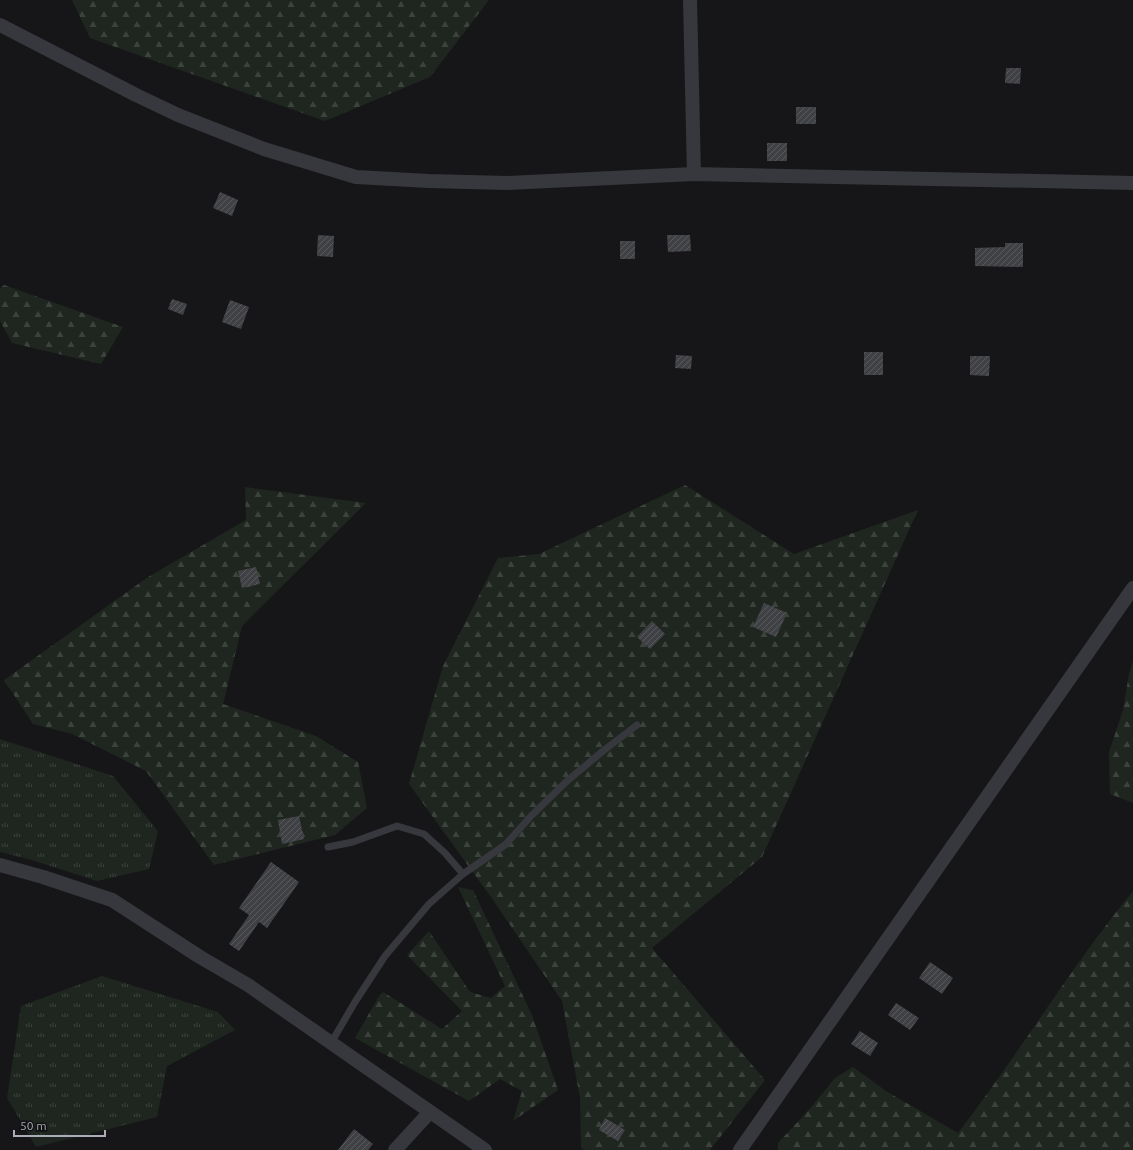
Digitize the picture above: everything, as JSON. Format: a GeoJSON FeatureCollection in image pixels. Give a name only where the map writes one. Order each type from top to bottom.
{"type":"FeatureCollection","features":[{"type":"Feature","properties":{"kind":"street"},"geometry":{"type":"LineString","coordinates":[[690,0],[694,174]]}},
{"type":"Feature","properties":{"kind":"street"},"geometry":{"type":"LineString","coordinates":[[0,25],[136,96],[178,115],[264,149],[356,177],[429,181],[507,182],[694,174],[1133,183]]}},
{"type":"Feature","properties":{"kind":"street"},"geometry":{"type":"LineString","coordinates":[[740,1150],[1133,588]]}},
{"type":"Feature","properties":{"kind":"street"},"geometry":{"type":"LineString","coordinates":[[0,866],[43,877],[112,900],[200,957],[248,985],[485,1150]]}},
{"type":"Feature","properties":{"kind":"street"},"geometry":{"type":"LineString","coordinates":[[395,1150],[430,1112]]}},
{"type":"Feature","properties":{"kind":"lane"},"geometry":{"type":"LineString","coordinates":[[331,1043],[355,1002],[385,956],[429,904],[463,874],[505,845],[532,815],[568,781],[603,751],[637,725]]}},
{"type":"Feature","properties":{"kind":"lane"},"geometry":{"type":"LineString","coordinates":[[328,848],[353,842],[397,826],[424,834],[445,853],[463,874]]}},
{"type":"Feature","properties":{"kind":"green space"},"geometry":{"type":"Polygon","coordinates":[[[72,0],[489,0],[430,77],[325,121],[90,38],[72,0]]]}},
{"type":"Feature","properties":{"kind":"green space"},"geometry":{"type":"Polygon","coordinates":[[[4,285],[123,327],[101,364],[12,343],[0,321],[0,288],[4,285]]]}},
{"type":"Feature","properties":{"kind":"green space"},"geometry":{"type":"Polygon","coordinates":[[[685,485],[794,554],[918,510],[762,857],[652,948],[765,1080],[710,1150],[585,1150],[581,1148],[580,1098],[562,1001],[493,900],[409,784],[443,666],[498,558],[539,554],[685,485]]]}},
{"type":"Feature","properties":{"kind":"green space"},"geometry":{"type":"Polygon","coordinates":[[[245,487],[366,503],[242,626],[223,704],[316,736],[358,762],[367,808],[335,835],[214,865],[146,771],[72,734],[33,724],[4,680],[148,577],[246,520],[245,487]]]}},
{"type":"Feature","properties":{"kind":"green space"},"geometry":{"type":"Polygon","coordinates":[[[1133,661],[1133,803],[1110,794],[1109,752],[1123,710],[1129,674],[1133,661]]]}},
{"type":"Feature","properties":{"kind":"green space"},"geometry":{"type":"Polygon","coordinates":[[[0,739],[113,776],[158,831],[149,869],[97,881],[32,860],[0,852],[0,739]]]}},
{"type":"Feature","properties":{"kind":"green space"},"geometry":{"type":"Polygon","coordinates":[[[458,887],[473,890],[532,1015],[558,1090],[513,1121],[522,1091],[500,1079],[469,1101],[355,1038],[379,996],[383,992],[442,1029],[462,1011],[407,955],[429,931],[470,992],[491,998],[505,986],[458,887]]]}},
{"type":"Feature","properties":{"kind":"green space"},"geometry":{"type":"Polygon","coordinates":[[[1133,891],[1133,1150],[778,1150],[778,1143],[807,1112],[835,1078],[853,1067],[886,1091],[958,1133],[1088,950],[1133,891]]]}},
{"type":"Feature","properties":{"kind":"green space"},"geometry":{"type":"Polygon","coordinates":[[[102,976],[218,1012],[235,1030],[167,1066],[157,1117],[36,1147],[7,1098],[21,1006],[102,976]]]}},
{"type":"Feature","properties":{"kind":"building"},"geometry":{"type":"Polygon","coordinates":[[[1006,68],[1021,68],[1020,84],[1005,83],[1006,68]]]}},
{"type":"Feature","properties":{"kind":"building"},"geometry":{"type":"Polygon","coordinates":[[[796,107],[816,107],[816,124],[796,124],[796,107]]]}},
{"type":"Feature","properties":{"kind":"building"},"geometry":{"type":"Polygon","coordinates":[[[767,143],[787,143],[787,161],[767,161],[767,143]]]}},
{"type":"Feature","properties":{"kind":"building"},"geometry":{"type":"Polygon","coordinates":[[[220,192],[238,200],[232,216],[213,208],[220,192]]]}},
{"type":"Feature","properties":{"kind":"building"},"geometry":{"type":"Polygon","coordinates":[[[318,235],[334,236],[333,257],[317,256],[318,235]]]}},
{"type":"Feature","properties":{"kind":"building"},"geometry":{"type":"Polygon","coordinates":[[[667,235],[690,235],[691,251],[668,252],[667,235]]]}},
{"type":"Feature","properties":{"kind":"building"},"geometry":{"type":"Polygon","coordinates":[[[620,241],[635,241],[635,259],[620,259],[620,241]]]}},
{"type":"Feature","properties":{"kind":"building"},"geometry":{"type":"Polygon","coordinates":[[[1005,243],[1023,243],[1023,267],[975,266],[975,248],[1005,247],[1005,243]]]}},
{"type":"Feature","properties":{"kind":"building"},"geometry":{"type":"Polygon","coordinates":[[[172,299],[187,304],[183,315],[168,309],[172,299]]]}},
{"type":"Feature","properties":{"kind":"building"},"geometry":{"type":"Polygon","coordinates":[[[230,300],[249,307],[241,329],[222,322],[230,300]]]}},
{"type":"Feature","properties":{"kind":"building"},"geometry":{"type":"Polygon","coordinates":[[[864,352],[883,352],[883,375],[864,375],[864,352]]]}},
{"type":"Feature","properties":{"kind":"building"},"geometry":{"type":"Polygon","coordinates":[[[676,355],[692,356],[691,369],[675,368],[676,355]]]}},
{"type":"Feature","properties":{"kind":"building"},"geometry":{"type":"Polygon","coordinates":[[[970,356],[990,356],[989,376],[970,375],[970,356]]]}},
{"type":"Feature","properties":{"kind":"building"},"geometry":{"type":"Polygon","coordinates":[[[256,567],[260,584],[242,588],[238,571],[256,567]]]}},
{"type":"Feature","properties":{"kind":"building"},"geometry":{"type":"Polygon","coordinates":[[[764,603],[787,613],[776,637],[753,627],[764,603]]]}},
{"type":"Feature","properties":{"kind":"building"},"geometry":{"type":"Polygon","coordinates":[[[652,621],[665,634],[650,649],[637,637],[652,621]]]}},
{"type":"Feature","properties":{"kind":"building"},"geometry":{"type":"Polygon","coordinates":[[[299,816],[304,839],[282,844],[278,820],[299,816]]]}},
{"type":"Feature","properties":{"kind":"building"},"geometry":{"type":"Polygon","coordinates":[[[271,862],[299,882],[267,928],[259,922],[239,951],[229,944],[249,915],[239,908],[271,862]]]}},
{"type":"Feature","properties":{"kind":"building"},"geometry":{"type":"Polygon","coordinates":[[[930,962],[953,978],[942,994],[919,978],[930,962]]]}},
{"type":"Feature","properties":{"kind":"building"},"geometry":{"type":"Polygon","coordinates":[[[896,1003],[919,1018],[910,1030],[888,1015],[896,1003]]]}},
{"type":"Feature","properties":{"kind":"building"},"geometry":{"type":"Polygon","coordinates":[[[860,1031],[878,1043],[870,1056],[851,1044],[860,1031]]]}},
{"type":"Feature","properties":{"kind":"building"},"geometry":{"type":"Polygon","coordinates":[[[605,1118],[625,1130],[618,1141],[599,1130],[605,1118]]]}},
{"type":"Feature","properties":{"kind":"building"},"geometry":{"type":"Polygon","coordinates":[[[354,1129],[373,1144],[368,1150],[338,1150],[354,1129]]]}}]}
